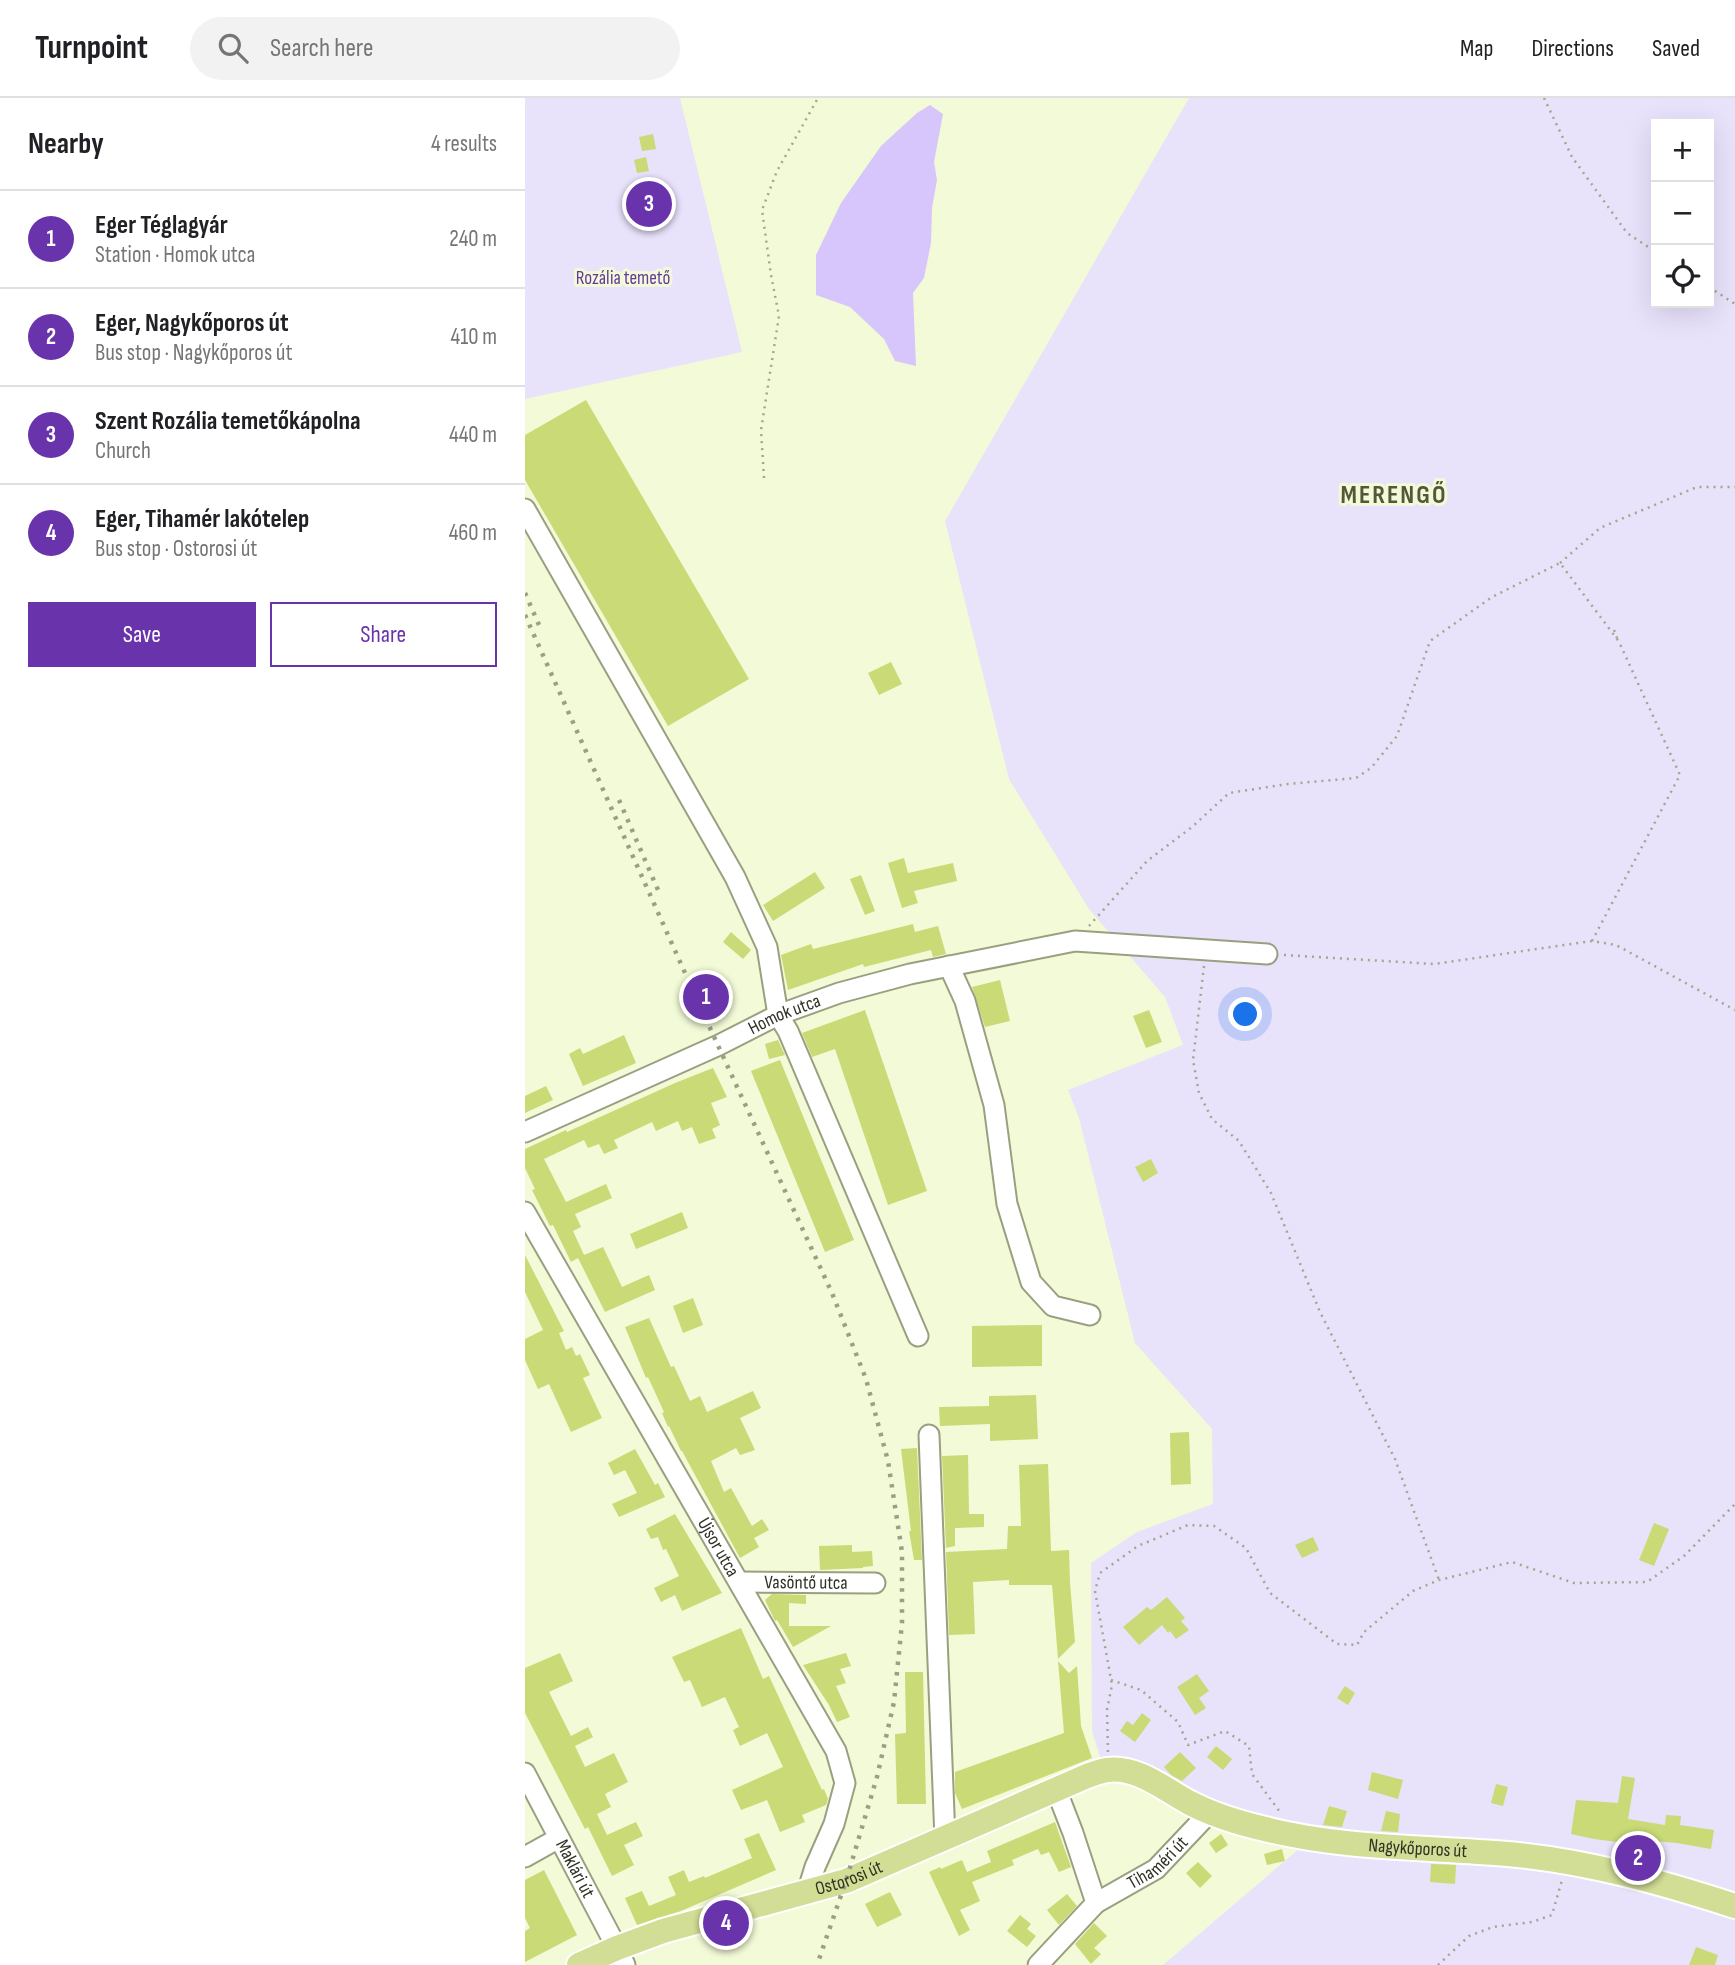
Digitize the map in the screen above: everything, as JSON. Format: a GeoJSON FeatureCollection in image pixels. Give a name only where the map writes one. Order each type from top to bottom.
{"type":"FeatureCollection","features":[{"type":"Feature","properties":{"kind":"main road","name":"Ostorosi út"},"geometry":{"type":"LineString","coordinates":[[579,1965],[621,1956],[663,1931],[846,1881],[1056,1789],[1108,1770]]}},
{"type":"Feature","properties":{"kind":"main road","name":"Nagykőporos út"},"geometry":{"type":"LineString","coordinates":[[1108,1770],[1124,1771],[1150,1780],[1190,1803],[1242,1824],[1302,1837],[1377,1846],[1509,1854],[1565,1861],[1627,1873],[1735,1906]]}},
{"type":"Feature","properties":{"kind":"street"},"geometry":{"type":"LineString","coordinates":[[525,509],[735,877],[767,947],[778,1015],[788,1031],[918,1336]]}},
{"type":"Feature","properties":{"kind":"street","name":"Homok utca"},"geometry":{"type":"LineString","coordinates":[[525,1132],[719,1045],[778,1015],[839,993],[949,966],[1067,942],[1267,954]]}},
{"type":"Feature","properties":{"kind":"street"},"geometry":{"type":"LineString","coordinates":[[949,966],[965,1001],[994,1105],[1007,1205],[1031,1282],[1053,1306],[1090,1315]]}},
{"type":"Feature","properties":{"kind":"street","name":"Újsor utca"},"geometry":{"type":"LineString","coordinates":[[525,1212],[836,1751],[845,1783],[834,1824],[807,1893]]}},
{"type":"Feature","properties":{"kind":"street"},"geometry":{"type":"LineString","coordinates":[[929,1435],[945,1839]]}},
{"type":"Feature","properties":{"kind":"street","name":"Vasöntő utca"},"geometry":{"type":"LineString","coordinates":[[740,1582],[875,1583]]}},
{"type":"Feature","properties":{"kind":"street","name":"Maklári út"},"geometry":{"type":"LineString","coordinates":[[525,1773],[621,1956]]}},
{"type":"Feature","properties":{"kind":"street"},"geometry":{"type":"LineString","coordinates":[[1056,1789],[1096,1903]]}},
{"type":"Feature","properties":{"kind":"street","name":"Tihaméri út"},"geometry":{"type":"LineString","coordinates":[[1038,1965],[1096,1903],[1156,1869],[1210,1812]]}},
{"type":"Feature","properties":{"kind":"street"},"geometry":{"type":"LineString","coordinates":[[525,1857],[559,1838]]}},
{"type":"Feature","properties":{"kind":"path"},"geometry":{"type":"LineString","coordinates":[[764,478],[761,430],[779,316],[762,211],[777,171],[818,98]]}},
{"type":"Feature","properties":{"kind":"path"},"geometry":{"type":"LineString","coordinates":[[1544,98],[1571,157],[1627,233],[1651,249]]}},
{"type":"Feature","properties":{"kind":"path"},"geometry":{"type":"LineString","coordinates":[[1714,290],[1735,304]]}},
{"type":"Feature","properties":{"kind":"path"},"geometry":{"type":"LineString","coordinates":[[1067,942],[1147,862],[1192,827],[1229,793],[1356,778],[1371,768],[1397,736],[1430,641],[1492,597],[1560,563],[1600,528],[1697,487],[1735,487]]}},
{"type":"Feature","properties":{"kind":"path"},"geometry":{"type":"LineString","coordinates":[[1560,563],[1620,643]]}},
{"type":"Feature","properties":{"kind":"path"},"geometry":{"type":"LineString","coordinates":[[1592,941],[1680,775],[1614,630]]}},
{"type":"Feature","properties":{"kind":"path"},"geometry":{"type":"LineString","coordinates":[[1267,954],[1434,964],[1592,941],[1616,946],[1735,1010]]}},
{"type":"Feature","properties":{"kind":"path"},"geometry":{"type":"LineString","coordinates":[[1206,950],[1193,1060],[1199,1093],[1212,1119],[1240,1141],[1271,1193],[1320,1312],[1395,1459],[1439,1580]]}},
{"type":"Feature","properties":{"kind":"path"},"geometry":{"type":"LineString","coordinates":[[1108,1770],[1107,1710],[1112,1685],[1095,1591],[1100,1573],[1138,1546],[1188,1525],[1214,1526],[1246,1548],[1270,1593],[1337,1644],[1357,1645],[1364,1632],[1413,1591],[1439,1580],[1512,1562],[1574,1583],[1647,1582],[1684,1556],[1735,1504]]}},
{"type":"Feature","properties":{"kind":"path"},"geometry":{"type":"LineString","coordinates":[[1111,1679],[1141,1690],[1178,1723],[1188,1745],[1225,1731],[1249,1746],[1252,1774],[1269,1799],[1302,1837]]}},
{"type":"Feature","properties":{"kind":"path"},"geometry":{"type":"LineString","coordinates":[[1438,1965],[1469,1936],[1493,1927],[1532,1922],[1552,1914],[1560,1891],[1565,1861]]}},
{"type":"Feature","properties":{"kind":"green space","name":"Rozália temető"},"geometry":{"type":"Polygon","coordinates":[[[525,98],[680,98],[742,352],[525,399],[525,98]]]}},
{"type":"Feature","properties":{"kind":"green space"},"geometry":{"type":"Polygon","coordinates":[[[1189,98],[1735,98],[1735,1965],[1163,1965],[1300,1848],[1101,1760],[1092,1731],[1091,1563],[1137,1532],[1213,1504],[1212,1429],[1135,1343],[1079,1118],[1068,1090],[1183,1045],[1165,997],[1089,909],[1009,779],[945,521],[1189,98]]]}},
{"type":"Feature","properties":{"kind":"shaded area"},"geometry":{"type":"Polygon","coordinates":[[[930,105],[943,114],[934,162],[937,180],[932,208],[931,243],[924,278],[913,293],[916,366],[895,361],[884,339],[850,307],[816,295],[816,255],[841,203],[881,146],[917,113],[930,105]]]}},
{"type":"Feature","properties":{"kind":"building"},"geometry":{"type":"Polygon","coordinates":[[[653,134],[656,149],[642,151],[639,137],[653,134]]]}},
{"type":"Feature","properties":{"kind":"building"},"geometry":{"type":"Polygon","coordinates":[[[646,157],[649,171],[637,173],[634,160],[646,157]]]}},
{"type":"Feature","properties":{"kind":"building"},"geometry":{"type":"Polygon","coordinates":[[[655,192],[663,193],[667,209],[635,219],[630,198],[655,192]]]}},
{"type":"Feature","properties":{"kind":"building"},"geometry":{"type":"Polygon","coordinates":[[[586,400],[749,679],[668,726],[525,480],[525,435],[586,400]]]}},
{"type":"Feature","properties":{"kind":"building"},"geometry":{"type":"Polygon","coordinates":[[[891,662],[902,684],[879,695],[868,673],[891,662]]]}},
{"type":"Feature","properties":{"kind":"building"},"geometry":{"type":"Polygon","coordinates":[[[904,858],[908,873],[953,863],[957,881],[914,891],[918,903],[902,908],[888,863],[904,858]]]}},
{"type":"Feature","properties":{"kind":"building"},"geometry":{"type":"Polygon","coordinates":[[[815,872],[825,888],[773,921],[763,905],[815,872]]]}},
{"type":"Feature","properties":{"kind":"building"},"geometry":{"type":"Polygon","coordinates":[[[861,875],[875,911],[865,915],[850,879],[861,875]]]}},
{"type":"Feature","properties":{"kind":"building"},"geometry":{"type":"Polygon","coordinates":[[[913,924],[915,932],[938,926],[946,954],[933,957],[931,950],[864,967],[863,964],[788,990],[781,955],[811,944],[813,949],[913,924]]]}},
{"type":"Feature","properties":{"kind":"building"},"geometry":{"type":"Polygon","coordinates":[[[731,932],[751,950],[743,959],[723,942],[731,932]]]}},
{"type":"Feature","properties":{"kind":"building"},"geometry":{"type":"Polygon","coordinates":[[[1000,980],[1010,1021],[985,1027],[972,987],[1000,980]]]}},
{"type":"Feature","properties":{"kind":"building"},"geometry":{"type":"Polygon","coordinates":[[[865,1010],[927,1191],[888,1205],[835,1049],[812,1057],[802,1033],[865,1010]]]}},
{"type":"Feature","properties":{"kind":"building"},"geometry":{"type":"Polygon","coordinates":[[[1149,1010],[1162,1042],[1146,1048],[1133,1016],[1149,1010]]]}},
{"type":"Feature","properties":{"kind":"building"},"geometry":{"type":"Polygon","coordinates":[[[624,1035],[636,1063],[583,1086],[569,1054],[580,1048],[583,1054],[624,1035]]]}},
{"type":"Feature","properties":{"kind":"building"},"geometry":{"type":"Polygon","coordinates":[[[778,1040],[785,1055],[769,1059],[765,1044],[778,1040]]]}},
{"type":"Feature","properties":{"kind":"building"},"geometry":{"type":"Polygon","coordinates":[[[780,1060],[854,1240],[825,1252],[751,1071],[780,1060]]]}},
{"type":"Feature","properties":{"kind":"building"},"geometry":{"type":"Polygon","coordinates":[[[713,1068],[727,1097],[711,1103],[720,1125],[712,1129],[716,1138],[699,1144],[692,1127],[682,1131],[678,1121],[656,1131],[652,1122],[614,1140],[618,1148],[604,1154],[599,1144],[588,1148],[584,1140],[544,1159],[566,1202],[606,1184],[612,1198],[575,1214],[581,1227],[573,1231],[584,1255],[603,1247],[622,1287],[649,1275],[655,1290],[605,1312],[578,1258],[571,1262],[532,1190],[535,1189],[525,1168],[525,1149],[713,1068]]]}},
{"type":"Feature","properties":{"kind":"building"},"geometry":{"type":"Polygon","coordinates":[[[546,1086],[553,1100],[525,1113],[525,1096],[546,1086]]]}},
{"type":"Feature","properties":{"kind":"building"},"geometry":{"type":"Polygon","coordinates":[[[1151,1159],[1158,1173],[1143,1182],[1135,1167],[1151,1159]]]}},
{"type":"Feature","properties":{"kind":"building"},"geometry":{"type":"Polygon","coordinates":[[[682,1212],[688,1228],[636,1249],[630,1234],[682,1212]]]}},
{"type":"Feature","properties":{"kind":"building"},"geometry":{"type":"Polygon","coordinates":[[[525,1255],[564,1331],[559,1333],[566,1350],[572,1347],[576,1356],[580,1354],[590,1375],[583,1378],[602,1418],[571,1432],[549,1384],[538,1389],[525,1360],[525,1339],[543,1330],[525,1292],[525,1255]]]}},
{"type":"Feature","properties":{"kind":"building"},"geometry":{"type":"Polygon","coordinates":[[[693,1298],[703,1325],[683,1333],[673,1306],[693,1298]]]}},
{"type":"Feature","properties":{"kind":"building"},"geometry":{"type":"Polygon","coordinates":[[[649,1318],[690,1401],[700,1396],[707,1412],[753,1391],[761,1408],[740,1418],[755,1450],[740,1455],[736,1448],[711,1461],[724,1492],[731,1488],[752,1526],[762,1519],[769,1530],[754,1538],[759,1547],[740,1558],[668,1427],[662,1413],[664,1412],[648,1377],[646,1378],[625,1327],[649,1318]]]}},
{"type":"Feature","properties":{"kind":"building"},"geometry":{"type":"Polygon","coordinates":[[[1042,1325],[1042,1366],[972,1367],[972,1326],[1042,1325]]]}},
{"type":"Feature","properties":{"kind":"building"},"geometry":{"type":"Polygon","coordinates":[[[1036,1395],[1038,1439],[990,1441],[990,1424],[940,1426],[939,1407],[989,1406],[989,1396],[1036,1395]]]}},
{"type":"Feature","properties":{"kind":"building"},"geometry":{"type":"Polygon","coordinates":[[[1189,1432],[1191,1484],[1171,1485],[1170,1433],[1189,1432]]]}},
{"type":"Feature","properties":{"kind":"building"},"geometry":{"type":"Polygon","coordinates":[[[917,1448],[922,1560],[914,1560],[901,1449],[917,1448]]]}},
{"type":"Feature","properties":{"kind":"building"},"geometry":{"type":"Polygon","coordinates":[[[635,1449],[655,1485],[658,1483],[665,1497],[619,1517],[612,1504],[637,1493],[625,1470],[614,1475],[608,1463],[635,1449]]]}},
{"type":"Feature","properties":{"kind":"building"},"geometry":{"type":"Polygon","coordinates":[[[968,1455],[969,1514],[984,1514],[984,1527],[955,1528],[955,1546],[946,1548],[942,1456],[968,1455]]]}},
{"type":"Feature","properties":{"kind":"building"},"geometry":{"type":"Polygon","coordinates":[[[1048,1464],[1051,1551],[1069,1550],[1075,1642],[1058,1659],[1052,1585],[1009,1585],[1009,1580],[973,1582],[975,1634],[949,1635],[946,1552],[1007,1549],[1008,1526],[1021,1526],[1019,1465],[1048,1464]]]}},
{"type":"Feature","properties":{"kind":"building"},"geometry":{"type":"Polygon","coordinates":[[[675,1514],[722,1593],[682,1611],[675,1595],[661,1602],[654,1588],[679,1576],[658,1537],[651,1539],[646,1529],[675,1514]]]}},
{"type":"Feature","properties":{"kind":"building"},"geometry":{"type":"Polygon","coordinates":[[[1654,1523],[1669,1529],[1654,1566],[1639,1560],[1654,1523]]]}},
{"type":"Feature","properties":{"kind":"building"},"geometry":{"type":"Polygon","coordinates":[[[1313,1537],[1319,1550],[1302,1558],[1295,1545],[1313,1537]]]}},
{"type":"Feature","properties":{"kind":"building"},"geometry":{"type":"Polygon","coordinates":[[[852,1545],[852,1552],[872,1551],[873,1566],[820,1570],[819,1546],[852,1545]]]}},
{"type":"Feature","properties":{"kind":"building"},"geometry":{"type":"Polygon","coordinates":[[[772,1594],[806,1595],[806,1604],[789,1603],[789,1626],[831,1626],[793,1647],[777,1620],[775,1621],[765,1600],[772,1594]]]}},
{"type":"Feature","properties":{"kind":"building"},"geometry":{"type":"Polygon","coordinates":[[[1167,1597],[1185,1618],[1181,1621],[1189,1630],[1176,1639],[1162,1625],[1139,1645],[1123,1627],[1147,1607],[1151,1610],[1167,1597]]]}},
{"type":"Feature","properties":{"kind":"building"},"geometry":{"type":"Polygon","coordinates":[[[741,1628],[763,1679],[769,1676],[828,1799],[826,1805],[802,1815],[805,1822],[780,1832],[767,1800],[741,1810],[732,1790],[783,1767],[767,1733],[740,1746],[733,1730],[739,1727],[725,1697],[702,1707],[690,1680],[684,1682],[672,1657],[741,1628]]]}},
{"type":"Feature","properties":{"kind":"building"},"geometry":{"type":"Polygon","coordinates":[[[560,1653],[573,1681],[549,1692],[571,1736],[588,1727],[593,1737],[575,1746],[585,1767],[614,1753],[628,1782],[605,1794],[611,1807],[597,1814],[607,1835],[636,1822],[643,1836],[624,1845],[634,1865],[612,1876],[525,1713],[525,1668],[560,1653]]]}},
{"type":"Feature","properties":{"kind":"building"},"geometry":{"type":"Polygon","coordinates":[[[846,1653],[851,1666],[840,1669],[846,1683],[836,1686],[850,1717],[837,1722],[803,1665],[846,1653]]]}},
{"type":"Feature","properties":{"kind":"building"},"geometry":{"type":"Polygon","coordinates":[[[1058,1661],[1069,1673],[1077,1666],[1081,1726],[1092,1758],[962,1809],[955,1793],[955,1772],[1064,1733],[1058,1661]]]}},
{"type":"Feature","properties":{"kind":"building"},"geometry":{"type":"Polygon","coordinates":[[[905,1672],[923,1672],[926,1804],[897,1804],[895,1734],[906,1733],[905,1672]]]}},
{"type":"Feature","properties":{"kind":"building"},"geometry":{"type":"Polygon","coordinates":[[[1197,1674],[1209,1691],[1199,1698],[1206,1708],[1195,1715],[1177,1687],[1197,1674]]]}},
{"type":"Feature","properties":{"kind":"building"},"geometry":{"type":"Polygon","coordinates":[[[1345,1686],[1355,1693],[1348,1705],[1337,1698],[1345,1686]]]}},
{"type":"Feature","properties":{"kind":"building"},"geometry":{"type":"Polygon","coordinates":[[[1142,1713],[1151,1720],[1135,1742],[1120,1731],[1127,1721],[1133,1725],[1142,1713]]]}},
{"type":"Feature","properties":{"kind":"building"},"geometry":{"type":"Polygon","coordinates":[[[1216,1746],[1232,1759],[1223,1770],[1207,1757],[1216,1746]]]}},
{"type":"Feature","properties":{"kind":"building"},"geometry":{"type":"Polygon","coordinates":[[[1180,1752],[1196,1768],[1182,1781],[1164,1767],[1180,1752]]]}},
{"type":"Feature","properties":{"kind":"building"},"geometry":{"type":"Polygon","coordinates":[[[1372,1772],[1403,1780],[1398,1799],[1368,1790],[1372,1772]]]}},
{"type":"Feature","properties":{"kind":"building"},"geometry":{"type":"Polygon","coordinates":[[[1622,1776],[1635,1778],[1628,1819],[1665,1825],[1666,1815],[1681,1816],[1680,1825],[1714,1830],[1711,1849],[1642,1840],[1641,1845],[1571,1834],[1576,1800],[1618,1803],[1622,1776]]]}},
{"type":"Feature","properties":{"kind":"building"},"geometry":{"type":"Polygon","coordinates":[[[1496,1784],[1508,1787],[1503,1806],[1491,1803],[1496,1784]]]}},
{"type":"Feature","properties":{"kind":"building"},"geometry":{"type":"Polygon","coordinates":[[[1329,1806],[1347,1811],[1342,1827],[1323,1825],[1329,1806]]]}},
{"type":"Feature","properties":{"kind":"building"},"geometry":{"type":"Polygon","coordinates":[[[1386,1811],[1400,1814],[1398,1832],[1381,1831],[1386,1811]]]}},
{"type":"Feature","properties":{"kind":"building"},"geometry":{"type":"Polygon","coordinates":[[[1055,1822],[1071,1867],[1059,1872],[1049,1852],[1041,1855],[1038,1849],[1012,1860],[1014,1865],[972,1882],[980,1901],[960,1910],[970,1930],[959,1936],[929,1872],[962,1860],[967,1872],[991,1862],[987,1851],[1055,1822]]]}},
{"type":"Feature","properties":{"kind":"building"},"geometry":{"type":"Polygon","coordinates":[[[759,1833],[776,1870],[681,1911],[637,1925],[625,1898],[642,1891],[649,1906],[676,1895],[668,1877],[684,1870],[689,1882],[752,1858],[744,1839],[759,1833]]]}},
{"type":"Feature","properties":{"kind":"building"},"geometry":{"type":"Polygon","coordinates":[[[1221,1834],[1228,1845],[1216,1853],[1209,1843],[1221,1834]]]}},
{"type":"Feature","properties":{"kind":"building"},"geometry":{"type":"Polygon","coordinates":[[[1282,1849],[1285,1861],[1267,1865],[1264,1854],[1282,1849]]]}},
{"type":"Feature","properties":{"kind":"building"},"geometry":{"type":"Polygon","coordinates":[[[1198,1862],[1212,1876],[1200,1888],[1186,1873],[1198,1862]]]}},
{"type":"Feature","properties":{"kind":"building"},"geometry":{"type":"Polygon","coordinates":[[[1431,1864],[1456,1865],[1455,1884],[1430,1882],[1431,1864]]]}},
{"type":"Feature","properties":{"kind":"building"},"geometry":{"type":"Polygon","coordinates":[[[544,1870],[577,1935],[525,1962],[525,1931],[530,1928],[525,1918],[525,1880],[544,1870]]]}},
{"type":"Feature","properties":{"kind":"building"},"geometry":{"type":"Polygon","coordinates":[[[890,1892],[902,1915],[877,1927],[865,1904],[890,1892]]]}},
{"type":"Feature","properties":{"kind":"building"},"geometry":{"type":"Polygon","coordinates":[[[1067,1894],[1077,1906],[1059,1925],[1047,1910],[1067,1894]]]}},
{"type":"Feature","properties":{"kind":"building"},"geometry":{"type":"Polygon","coordinates":[[[1020,1915],[1031,1924],[1027,1929],[1036,1936],[1027,1947],[1007,1931],[1020,1915]]]}},
{"type":"Feature","properties":{"kind":"building"},"geometry":{"type":"Polygon","coordinates":[[[1094,1923],[1107,1936],[1094,1948],[1101,1954],[1091,1964],[1075,1944],[1094,1923]]]}},
{"type":"Feature","properties":{"kind":"building"},"geometry":{"type":"Polygon","coordinates":[[[1696,1947],[1718,1955],[1715,1965],[1689,1965],[1696,1947]]]}},
{"type":"Feature","properties":{"kind":"railway"},"geometry":{"type":"LineString","coordinates":[[525,593],[539,625]]}},
{"type":"Feature","properties":{"kind":"railway"},"geometry":{"type":"LineString","coordinates":[[525,615],[832,1293],[866,1379],[888,1461],[902,1552],[902,1623],[894,1702],[877,1777],[817,1965]]}},
{"type":"Feature","properties":{"kind":"railway"},"geometry":{"type":"LineString","coordinates":[[619,800],[658,890]]}},
{"type":"Feature","properties":{"kind":"place","name":"Szent Rozália temetőkápolna"},"geometry":{"type":"Point","coordinates":[649,204]}},
{"type":"Feature","properties":{"kind":"place","name":"Eger Téglagyár"},"geometry":{"type":"Point","coordinates":[706,997]}},
{"type":"Feature","properties":{"kind":"place","name":"Eger, Nagykőporos út"},"geometry":{"type":"Point","coordinates":[1638,1858]}},
{"type":"Feature","properties":{"kind":"place","name":"Eger, Tihamér lakótelep"},"geometry":{"type":"Point","coordinates":[726,1923]}},
{"type":"Feature","properties":{"kind":"district","name":"MERENGŐ"},"geometry":{"type":"Point","coordinates":[1394,495]}}]}
